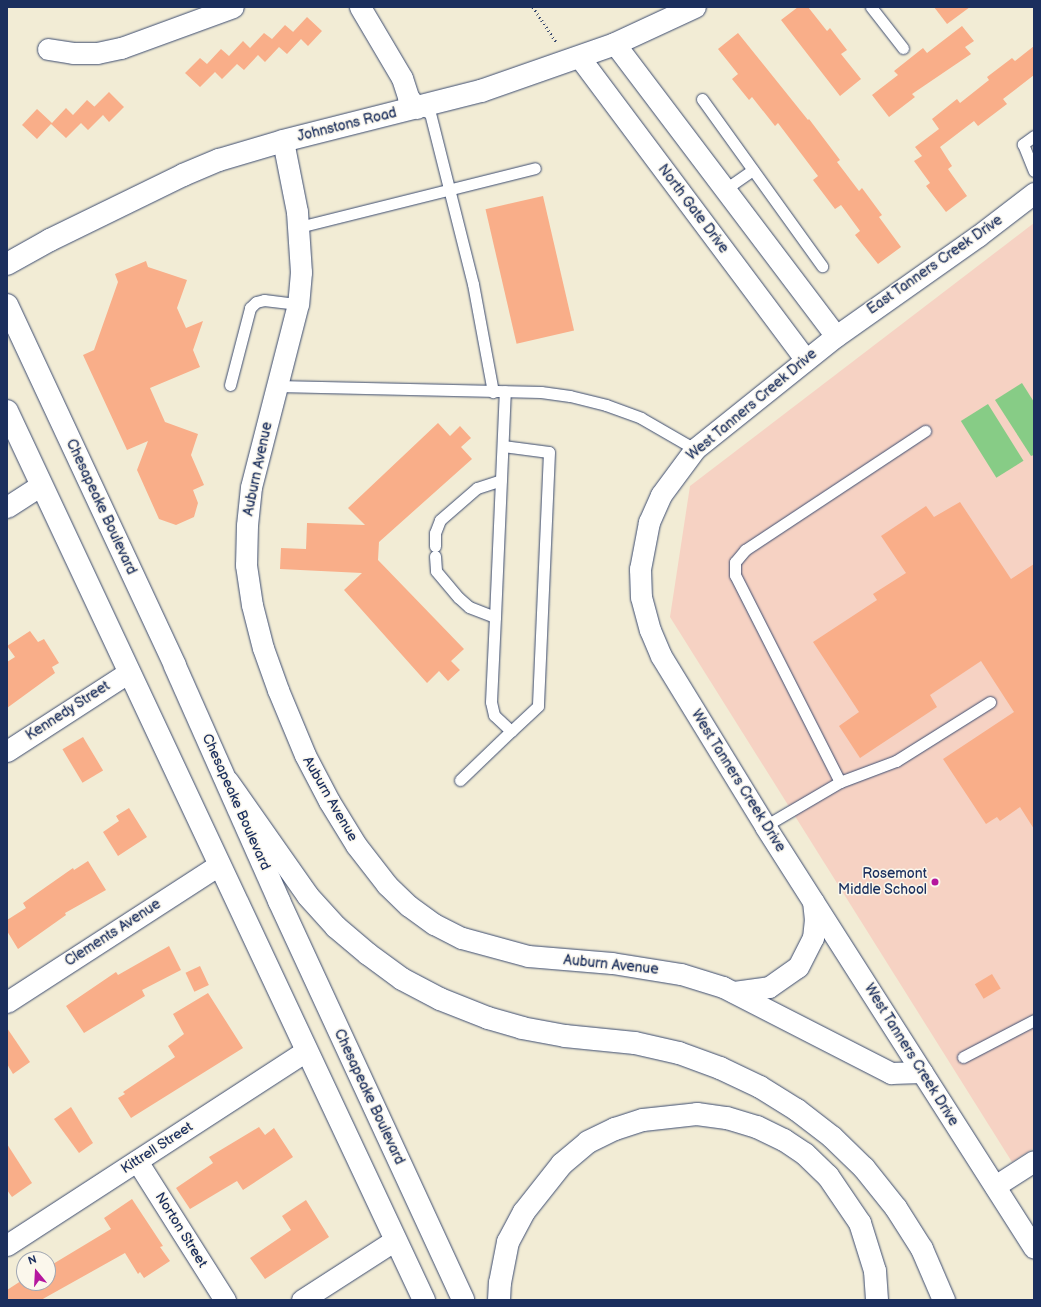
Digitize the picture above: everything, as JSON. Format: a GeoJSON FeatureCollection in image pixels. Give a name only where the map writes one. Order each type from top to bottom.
{"type":"FeatureCollection","features":[{"type":"Feature","properties":{"kind":"main road","name":"Johnstons Road"},"geometry":{"type":"LineString","coordinates":[[7,264],[50,240],[183,175],[219,160],[283,141],[481,91],[580,58],[615,44],[695,7]]}},
{"type":"Feature","properties":{"kind":"main road","name":"Chesapeake Boulevard"},"geometry":{"type":"LineString","coordinates":[[7,305],[228,782],[279,901],[463,1300]]}},
{"type":"Feature","properties":{"kind":"main road"},"geometry":{"type":"LineString","coordinates":[[7,411],[424,1300]]}},
{"type":"Feature","properties":{"kind":"main road"},"geometry":{"type":"LineString","coordinates":[[228,782],[308,896],[336,926],[368,954],[402,979],[440,999],[488,1018],[522,1028],[565,1036],[635,1043],[678,1053],[720,1068],[753,1084],[797,1110],[832,1137],[864,1168],[896,1208],[922,1249],[944,1300]]}},
{"type":"Feature","properties":{"kind":"main road"},"geometry":{"type":"LineString","coordinates":[[499,1300],[502,1267],[508,1242],[524,1212],[562,1164],[588,1142],[615,1129],[643,1120],[697,1114],[727,1118],[757,1127],[784,1140],[805,1154],[828,1176],[860,1223],[875,1271],[877,1300]]}},
{"type":"Feature","properties":{"kind":"street"},"geometry":{"type":"LineString","coordinates":[[48,49],[73,53],[97,53],[121,48],[233,7]]}},
{"type":"Feature","properties":{"kind":"street"},"geometry":{"type":"LineString","coordinates":[[360,7],[402,78],[408,97],[417,108]]}},
{"type":"Feature","properties":{"kind":"street"},"geometry":{"type":"LineString","coordinates":[[615,44],[836,336]]}},
{"type":"Feature","properties":{"kind":"street","name":"North Gate Drive"},"geometry":{"type":"LineString","coordinates":[[580,58],[806,360]]}},
{"type":"Feature","properties":{"kind":"street","name":"Auburn Avenue"},"geometry":{"type":"LineString","coordinates":[[283,141],[299,227],[301,272],[298,304],[252,487],[246,525],[246,565],[252,605],[262,648],[305,755],[329,801],[356,845],[387,885],[409,906],[434,924],[462,938],[528,956],[647,967],[681,974],[734,992],[891,1073],[922,1072]]}},
{"type":"Feature","properties":{"kind":"street","name":"East Tanners Creek Drive"},"geometry":{"type":"LineString","coordinates":[[836,336],[978,236],[1034,193]]}},
{"type":"Feature","properties":{"kind":"street","name":"West Tanners Creek Drive"},"geometry":{"type":"LineString","coordinates":[[836,336],[694,449],[661,495],[649,522],[640,569],[642,598],[650,630],[661,656],[765,826],[1034,1248]]}},
{"type":"Feature","properties":{"kind":"street"},"geometry":{"type":"LineString","coordinates":[[7,507],[41,485]]}},
{"type":"Feature","properties":{"kind":"street","name":"Kennedy Street"},"geometry":{"type":"LineString","coordinates":[[7,751],[129,672]]}},
{"type":"Feature","properties":{"kind":"street","name":"Clements Avenue"},"geometry":{"type":"LineString","coordinates":[[7,1002],[219,865]]}},
{"type":"Feature","properties":{"kind":"street"},"geometry":{"type":"LineString","coordinates":[[734,992],[769,987],[798,967],[813,938],[815,920],[813,902]]}},
{"type":"Feature","properties":{"kind":"street","name":"Kittrell Street"},"geometry":{"type":"LineString","coordinates":[[7,1245],[306,1051]]}},
{"type":"Feature","properties":{"kind":"street","name":"Norton Street"},"geometry":{"type":"LineString","coordinates":[[137,1161],[224,1300]]}},
{"type":"Feature","properties":{"kind":"street"},"geometry":{"type":"LineString","coordinates":[[994,1186],[1034,1161]]}},
{"type":"Feature","properties":{"kind":"street"},"geometry":{"type":"LineString","coordinates":[[302,1300],[395,1240]]}},
{"type":"Feature","properties":{"kind":"lane"},"geometry":{"type":"LineString","coordinates":[[871,7],[903,48]]}},
{"type":"Feature","properties":{"kind":"lane"},"geometry":{"type":"LineString","coordinates":[[702,99],[822,266]]}},
{"type":"Feature","properties":{"kind":"lane"},"geometry":{"type":"LineString","coordinates":[[417,108],[430,114],[474,284],[493,392]]}},
{"type":"Feature","properties":{"kind":"lane"},"geometry":{"type":"LineString","coordinates":[[1034,136],[1023,144],[1034,171]]}},
{"type":"Feature","properties":{"kind":"lane"},"geometry":{"type":"LineString","coordinates":[[299,227],[535,168]]}},
{"type":"Feature","properties":{"kind":"lane"},"geometry":{"type":"LineString","coordinates":[[724,190],[753,170]]}},
{"type":"Feature","properties":{"kind":"lane"},"geometry":{"type":"LineString","coordinates":[[230,385],[250,308],[256,302],[264,300],[298,304]]}},
{"type":"Feature","properties":{"kind":"lane"},"geometry":{"type":"LineString","coordinates":[[277,386],[548,393],[606,405],[641,418],[694,449]]}},
{"type":"Feature","properties":{"kind":"lane"},"geometry":{"type":"LineString","coordinates":[[505,391],[491,702],[494,715],[511,732]]}},
{"type":"Feature","properties":{"kind":"lane"},"geometry":{"type":"LineString","coordinates":[[840,782],[735,574],[735,562],[745,550],[925,431]]}},
{"type":"Feature","properties":{"kind":"lane"},"geometry":{"type":"LineString","coordinates":[[460,780],[538,706],[549,452],[503,446]]}},
{"type":"Feature","properties":{"kind":"lane"},"geometry":{"type":"LineString","coordinates":[[495,617],[469,607],[459,598],[436,571],[435,533],[440,520],[476,488],[501,480]]}},
{"type":"Feature","properties":{"kind":"lane"},"geometry":{"type":"LineString","coordinates":[[765,826],[840,782],[889,764],[990,702]]}},
{"type":"Feature","properties":{"kind":"lane"},"geometry":{"type":"LineString","coordinates":[[963,1058],[1034,1020]]}},
{"type":"Feature","properties":{"kind":"path"},"geometry":{"type":"LineString","coordinates":[[533,7],[558,44]]}},
{"type":"Feature","properties":{"kind":"shaded area","name":"Rosemont Middle School"},"geometry":{"type":"Polygon","coordinates":[[[1034,223],[1034,1148],[1012,1162],[670,617],[690,486],[1034,223]]]}},
{"type":"Feature","properties":{"kind":"green space"},"geometry":{"type":"Polygon","coordinates":[[[1022,383],[1034,402],[1034,455],[1031,456],[995,400],[1022,383]]]}},
{"type":"Feature","properties":{"kind":"green space"},"geometry":{"type":"Polygon","coordinates":[[[988,404],[1024,461],[996,478],[961,421],[988,404]]]}},
{"type":"Feature","properties":{"kind":"building"},"geometry":{"type":"Polygon","coordinates":[[[798,7],[808,7],[827,31],[830,28],[847,50],[841,54],[861,79],[840,96],[781,20],[798,7]]]}},
{"type":"Feature","properties":{"kind":"building"},"geometry":{"type":"Polygon","coordinates":[[[934,7],[970,7],[947,24],[934,7]]]}},
{"type":"Feature","properties":{"kind":"building"},"geometry":{"type":"Polygon","coordinates":[[[307,17],[322,31],[308,46],[301,39],[287,54],[279,47],[265,62],[258,55],[244,70],[237,64],[222,79],[215,72],[200,87],[185,73],[200,58],[207,64],[221,49],[229,56],[243,41],[250,48],[264,33],[272,39],[285,25],[293,32],[307,17]]]}},
{"type":"Feature","properties":{"kind":"building"},"geometry":{"type":"Polygon","coordinates":[[[962,26],[974,41],[965,47],[971,54],[912,94],[915,97],[889,117],[872,95],[898,75],[894,71],[923,48],[927,53],[962,26]]]}},
{"type":"Feature","properties":{"kind":"building"},"geometry":{"type":"Polygon","coordinates":[[[738,33],[808,120],[809,119],[840,160],[837,162],[859,191],[862,188],[882,215],[879,217],[901,247],[878,264],[855,235],[860,231],[841,205],[835,209],[813,180],[818,176],[778,123],[775,126],[752,97],[749,100],[732,79],[738,74],[718,49],[738,33]]]}},
{"type":"Feature","properties":{"kind":"building"},"geometry":{"type":"Polygon","coordinates":[[[1034,46],[1034,75],[1003,99],[1007,104],[978,126],[974,121],[940,147],[952,166],[948,169],[967,196],[946,212],[926,186],[930,183],[914,161],[922,156],[915,147],[939,129],[932,119],[957,99],[960,103],[989,80],[987,77],[1012,58],[1015,61],[1034,46]]]}},
{"type":"Feature","properties":{"kind":"building"},"geometry":{"type":"Polygon","coordinates":[[[109,92],[124,107],[109,122],[103,115],[88,130],[81,123],[66,138],[51,124],[37,139],[22,125],[37,109],[52,123],[66,108],[73,115],[87,100],[94,107],[109,92]]]}},
{"type":"Feature","properties":{"kind":"building"},"geometry":{"type":"Polygon","coordinates":[[[543,196],[574,330],[517,344],[486,209],[543,196]]]}},
{"type":"Feature","properties":{"kind":"building"},"geometry":{"type":"Polygon","coordinates":[[[146,261],[148,267],[187,280],[177,308],[186,328],[203,321],[193,350],[200,367],[150,388],[165,422],[198,434],[191,455],[204,485],[193,490],[198,503],[194,517],[176,525],[159,519],[137,470],[148,441],[127,450],[83,355],[94,350],[118,282],[115,274],[146,261]]]}},
{"type":"Feature","properties":{"kind":"building"},"geometry":{"type":"Polygon","coordinates":[[[438,423],[450,436],[460,426],[471,438],[461,447],[472,459],[379,542],[378,560],[464,649],[451,661],[460,670],[448,681],[439,671],[427,683],[344,590],[362,573],[280,569],[281,548],[306,549],[307,523],[365,525],[348,508],[438,423]]]}},
{"type":"Feature","properties":{"kind":"building"},"geometry":{"type":"Polygon","coordinates":[[[960,502],[1011,579],[1034,564],[1034,829],[1020,807],[1000,821],[997,817],[986,824],[943,759],[1014,712],[981,661],[930,695],[937,707],[860,758],[839,726],[859,712],[813,642],[877,600],[873,594],[906,573],[881,536],[926,506],[934,517],[960,502]]]}},
{"type":"Feature","properties":{"kind":"building"},"geometry":{"type":"Polygon","coordinates":[[[30,631],[38,642],[44,639],[59,663],[52,667],[55,673],[7,708],[7,662],[15,657],[7,646],[30,631]]]}},
{"type":"Feature","properties":{"kind":"building"},"geometry":{"type":"Polygon","coordinates":[[[83,737],[103,770],[83,783],[62,749],[83,737]]]}},
{"type":"Feature","properties":{"kind":"building"},"geometry":{"type":"Polygon","coordinates":[[[129,808],[147,837],[118,856],[103,832],[119,821],[116,816],[129,808]]]}},
{"type":"Feature","properties":{"kind":"building"},"geometry":{"type":"Polygon","coordinates":[[[88,861],[106,890],[65,913],[66,915],[18,949],[7,931],[7,920],[26,908],[23,903],[73,868],[74,870],[88,861]]]}},
{"type":"Feature","properties":{"kind":"building"},"geometry":{"type":"Polygon","coordinates":[[[169,946],[181,970],[142,990],[145,996],[84,1033],[66,1006],[116,972],[118,975],[169,946]]]}},
{"type":"Feature","properties":{"kind":"building"},"geometry":{"type":"Polygon","coordinates":[[[200,966],[209,985],[194,992],[185,973],[200,966]]]}},
{"type":"Feature","properties":{"kind":"building"},"geometry":{"type":"Polygon","coordinates":[[[992,974],[1001,989],[984,999],[975,984],[992,974]]]}},
{"type":"Feature","properties":{"kind":"building"},"geometry":{"type":"Polygon","coordinates":[[[208,993],[243,1048],[131,1118],[118,1098],[125,1094],[123,1092],[175,1057],[168,1046],[184,1034],[173,1014],[208,993]]]}},
{"type":"Feature","properties":{"kind":"building"},"geometry":{"type":"Polygon","coordinates":[[[7,1028],[30,1062],[13,1074],[7,1064],[7,1028]]]}},
{"type":"Feature","properties":{"kind":"building"},"geometry":{"type":"Polygon","coordinates":[[[71,1107],[93,1143],[79,1153],[54,1119],[71,1107]]]}},
{"type":"Feature","properties":{"kind":"building"},"geometry":{"type":"Polygon","coordinates":[[[259,1127],[265,1135],[274,1128],[293,1157],[243,1190],[237,1181],[190,1209],[176,1188],[213,1163],[209,1157],[259,1127]]]}},
{"type":"Feature","properties":{"kind":"building"},"geometry":{"type":"Polygon","coordinates":[[[7,1144],[32,1183],[12,1197],[7,1190],[7,1144]]]}},
{"type":"Feature","properties":{"kind":"building"},"geometry":{"type":"Polygon","coordinates":[[[132,1199],[163,1246],[160,1247],[170,1261],[144,1278],[140,1272],[138,1274],[125,1253],[41,1300],[7,1300],[7,1290],[16,1284],[16,1291],[56,1291],[56,1262],[111,1229],[104,1218],[132,1199]]]}},
{"type":"Feature","properties":{"kind":"building"},"geometry":{"type":"Polygon","coordinates":[[[306,1200],[329,1237],[265,1279],[250,1258],[291,1230],[282,1216],[306,1200]]]}},
{"type":"Feature","properties":{"kind":"place","name":"Rosemont Middle School"},"geometry":{"type":"Point","coordinates":[935,882]}}]}
